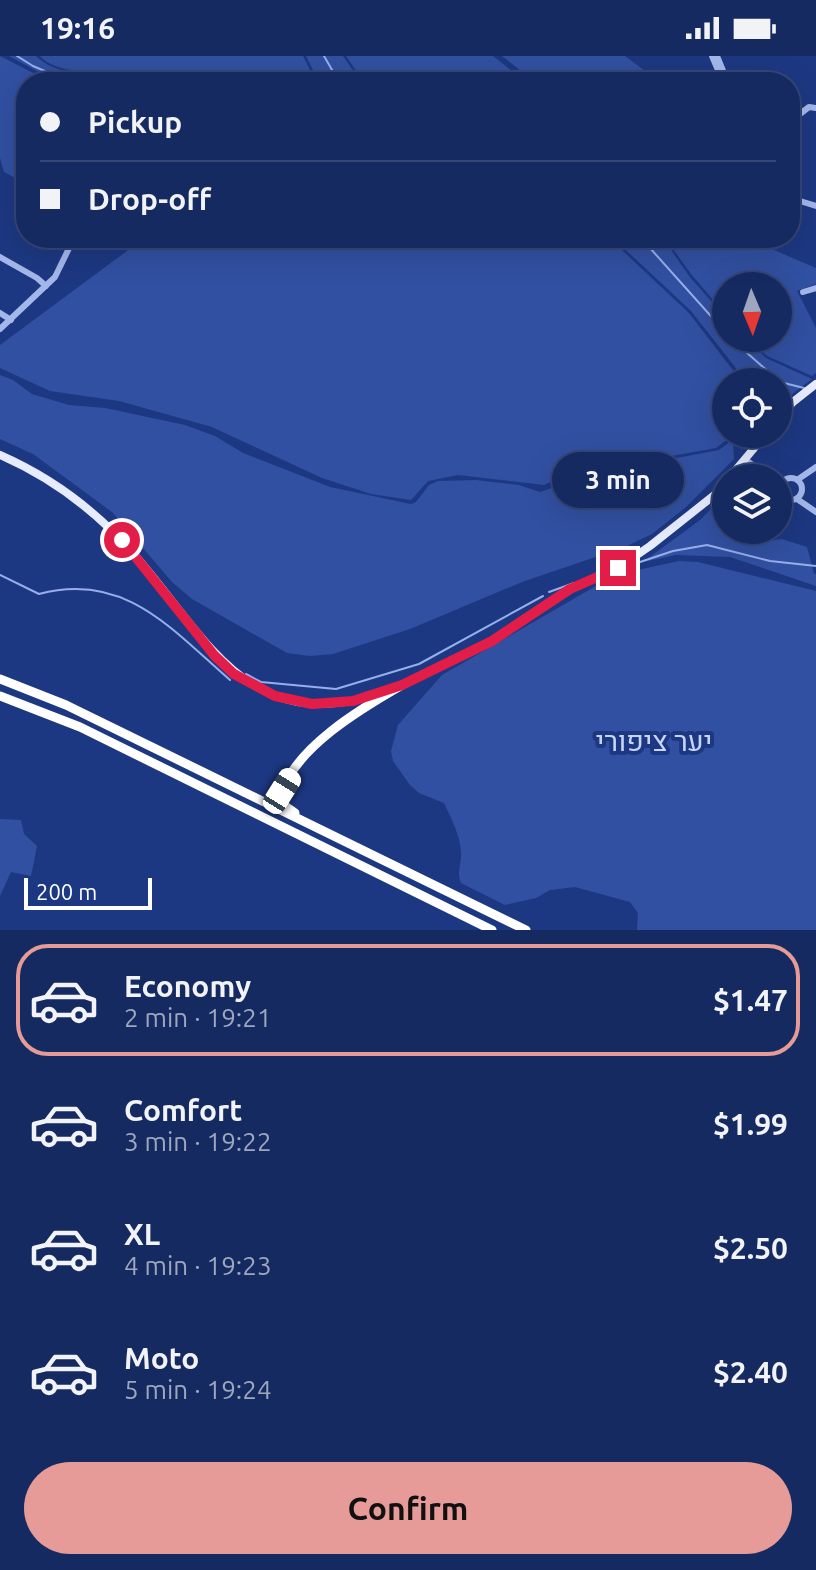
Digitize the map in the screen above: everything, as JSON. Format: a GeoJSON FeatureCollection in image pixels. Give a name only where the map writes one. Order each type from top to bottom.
{"type":"FeatureCollection","features":[{"type":"Feature","properties":{"kind":"highway"},"geometry":{"type":"LineString","coordinates":[[0,677],[66,705],[526,930]]}},
{"type":"Feature","properties":{"kind":"highway"},"geometry":{"type":"LineString","coordinates":[[357,848],[288,810],[282,800],[282,791],[299,766],[327,735],[358,711],[402,685]]}},
{"type":"Feature","properties":{"kind":"highway"},"geometry":{"type":"LineString","coordinates":[[0,696],[80,727],[492,930]]}},
{"type":"Feature","properties":{"kind":"main road"},"geometry":{"type":"LineString","coordinates":[[792,403],[816,384]]}},
{"type":"Feature","properties":{"kind":"main road"},"geometry":{"type":"LineString","coordinates":[[741,464],[754,448]]}},
{"type":"Feature","properties":{"kind":"main road"},"geometry":{"type":"LineString","coordinates":[[0,455],[49,481],[106,525],[143,564],[214,655],[250,684],[286,699],[320,704],[353,701],[402,685],[492,641],[570,589],[618,568],[712,497]]}},
{"type":"Feature","properties":{"kind":"street"},"geometry":{"type":"LineString","coordinates":[[0,329],[57,274],[69,248]]}},
{"type":"Feature","properties":{"kind":"street"},"geometry":{"type":"LineString","coordinates":[[0,257],[46,286]]}},
{"type":"Feature","properties":{"kind":"street"},"geometry":{"type":"LineString","coordinates":[[803,292],[816,288]]}},
{"type":"Feature","properties":{"kind":"street"},"geometry":{"type":"LineString","coordinates":[[0,313],[11,320]]}},
{"type":"Feature","properties":{"kind":"street"},"geometry":{"type":"LineString","coordinates":[[745,459],[751,464]]}},
{"type":"Feature","properties":{"kind":"street"},"geometry":{"type":"LineString","coordinates":[[792,480],[797,480],[816,467]]}},
{"type":"Feature","properties":{"kind":"street"},"geometry":{"type":"LineString","coordinates":[[797,480],[802,489],[797,499]]}},
{"type":"Feature","properties":{"kind":"street"},"geometry":{"type":"LineString","coordinates":[[792,500],[797,499],[816,512]]}},
{"type":"Feature","properties":{"kind":"green space"},"geometry":{"type":"Polygon","coordinates":[[[0,56],[31,72],[16,72],[16,179],[4,172],[0,158],[0,56]]]}},
{"type":"Feature","properties":{"kind":"green space"},"geometry":{"type":"Polygon","coordinates":[[[9,56],[36,56],[57,69],[69,72],[39,72],[9,56]]]}},
{"type":"Feature","properties":{"kind":"green space"},"geometry":{"type":"Polygon","coordinates":[[[40,56],[303,56],[311,72],[88,72],[46,61],[40,56]]]}},
{"type":"Feature","properties":{"kind":"green space"},"geometry":{"type":"Polygon","coordinates":[[[306,56],[343,56],[354,72],[314,72],[306,56]]]}},
{"type":"Feature","properties":{"kind":"green space"},"geometry":{"type":"Polygon","coordinates":[[[346,56],[493,56],[513,72],[357,72],[346,56]]]}},
{"type":"Feature","properties":{"kind":"green space"},"geometry":{"type":"Polygon","coordinates":[[[502,56],[625,56],[647,72],[522,72],[502,56]]]}},
{"type":"Feature","properties":{"kind":"green space"},"geometry":{"type":"Polygon","coordinates":[[[131,248],[620,248],[689,313],[712,343],[712,352],[719,352],[731,368],[712,368],[712,448],[716,448],[565,475],[544,485],[458,475],[428,481],[411,500],[371,494],[322,478],[212,427],[119,401],[50,391],[0,368],[0,345],[131,248]]]}},
{"type":"Feature","properties":{"kind":"green space"},"geometry":{"type":"Polygon","coordinates":[[[624,248],[670,248],[712,302],[712,338],[691,311],[624,248]]]}},
{"type":"Feature","properties":{"kind":"green space"},"geometry":{"type":"Polygon","coordinates":[[[672,248],[769,248],[816,268],[816,284],[797,291],[816,328],[816,373],[812,376],[763,352],[792,352],[792,272],[712,272],[712,299],[672,248]]]}},
{"type":"Feature","properties":{"kind":"green space"},"geometry":{"type":"Polygon","coordinates":[[[723,352],[760,352],[788,368],[736,368],[723,352]]]}},
{"type":"Feature","properties":{"kind":"green space"},"geometry":{"type":"Polygon","coordinates":[[[792,370],[812,379],[792,394],[792,370]]]}},
{"type":"Feature","properties":{"kind":"green space"},"geometry":{"type":"Polygon","coordinates":[[[0,375],[32,394],[69,405],[105,408],[185,425],[215,436],[243,453],[330,487],[411,504],[429,485],[438,481],[476,480],[519,485],[540,492],[629,467],[733,448],[734,459],[729,464],[712,464],[712,481],[652,534],[625,547],[522,582],[410,629],[333,654],[310,656],[287,653],[192,599],[172,582],[112,512],[33,454],[0,439],[0,375]]]}},
{"type":"Feature","properties":{"kind":"green space"},"geometry":{"type":"Polygon","coordinates":[[[712,508],[712,544],[792,542],[807,547],[816,574],[816,586],[730,557],[676,555],[643,562],[712,508]]]}},
{"type":"Feature","properties":{"kind":"green space","name":"יער ציפורי"},"geometry":{"type":"Polygon","coordinates":[[[679,561],[698,562],[816,591],[816,930],[637,930],[638,913],[630,902],[575,887],[550,890],[536,898],[505,905],[461,883],[460,846],[444,803],[419,793],[393,761],[391,751],[398,725],[442,675],[615,575],[679,561]]]}},
{"type":"Feature","properties":{"kind":"green space"},"geometry":{"type":"Polygon","coordinates":[[[0,819],[21,820],[24,834],[37,846],[31,876],[11,872],[0,896],[0,819]]]}},
{"type":"Feature","properties":{"kind":"waterway"},"geometry":{"type":"LineString","coordinates":[[17,56],[47,72]]}},
{"type":"Feature","properties":{"kind":"waterway"},"geometry":{"type":"LineString","coordinates":[[324,56],[333,72]]}},
{"type":"Feature","properties":{"kind":"waterway"},"geometry":{"type":"LineString","coordinates":[[650,248],[712,317]]}},
{"type":"Feature","properties":{"kind":"waterway"},"geometry":{"type":"LineString","coordinates":[[746,352],[780,382],[804,388]]}},
{"type":"Feature","properties":{"kind":"waterway"},"geometry":{"type":"LineString","coordinates":[[631,565],[673,551],[707,545],[770,561],[816,566]]}},
{"type":"Feature","properties":{"kind":"waterway"},"geometry":{"type":"LineString","coordinates":[[0,575],[39,594],[70,589],[97,591],[122,598],[167,625],[230,680]]}},
{"type":"Feature","properties":{"kind":"waterway"},"geometry":{"type":"LineString","coordinates":[[549,592],[574,583]]}},
{"type":"Feature","properties":{"kind":"waterway"},"geometry":{"type":"LineString","coordinates":[[246,674],[261,682],[336,689],[419,664],[543,596]]}},
{"type":"Feature","properties":{"kind":"route"},"geometry":{"type":"LineString","coordinates":[[122,540],[214,655],[234,674],[275,696],[312,704],[353,701],[384,693],[492,641],[570,589],[618,568]]}}]}
